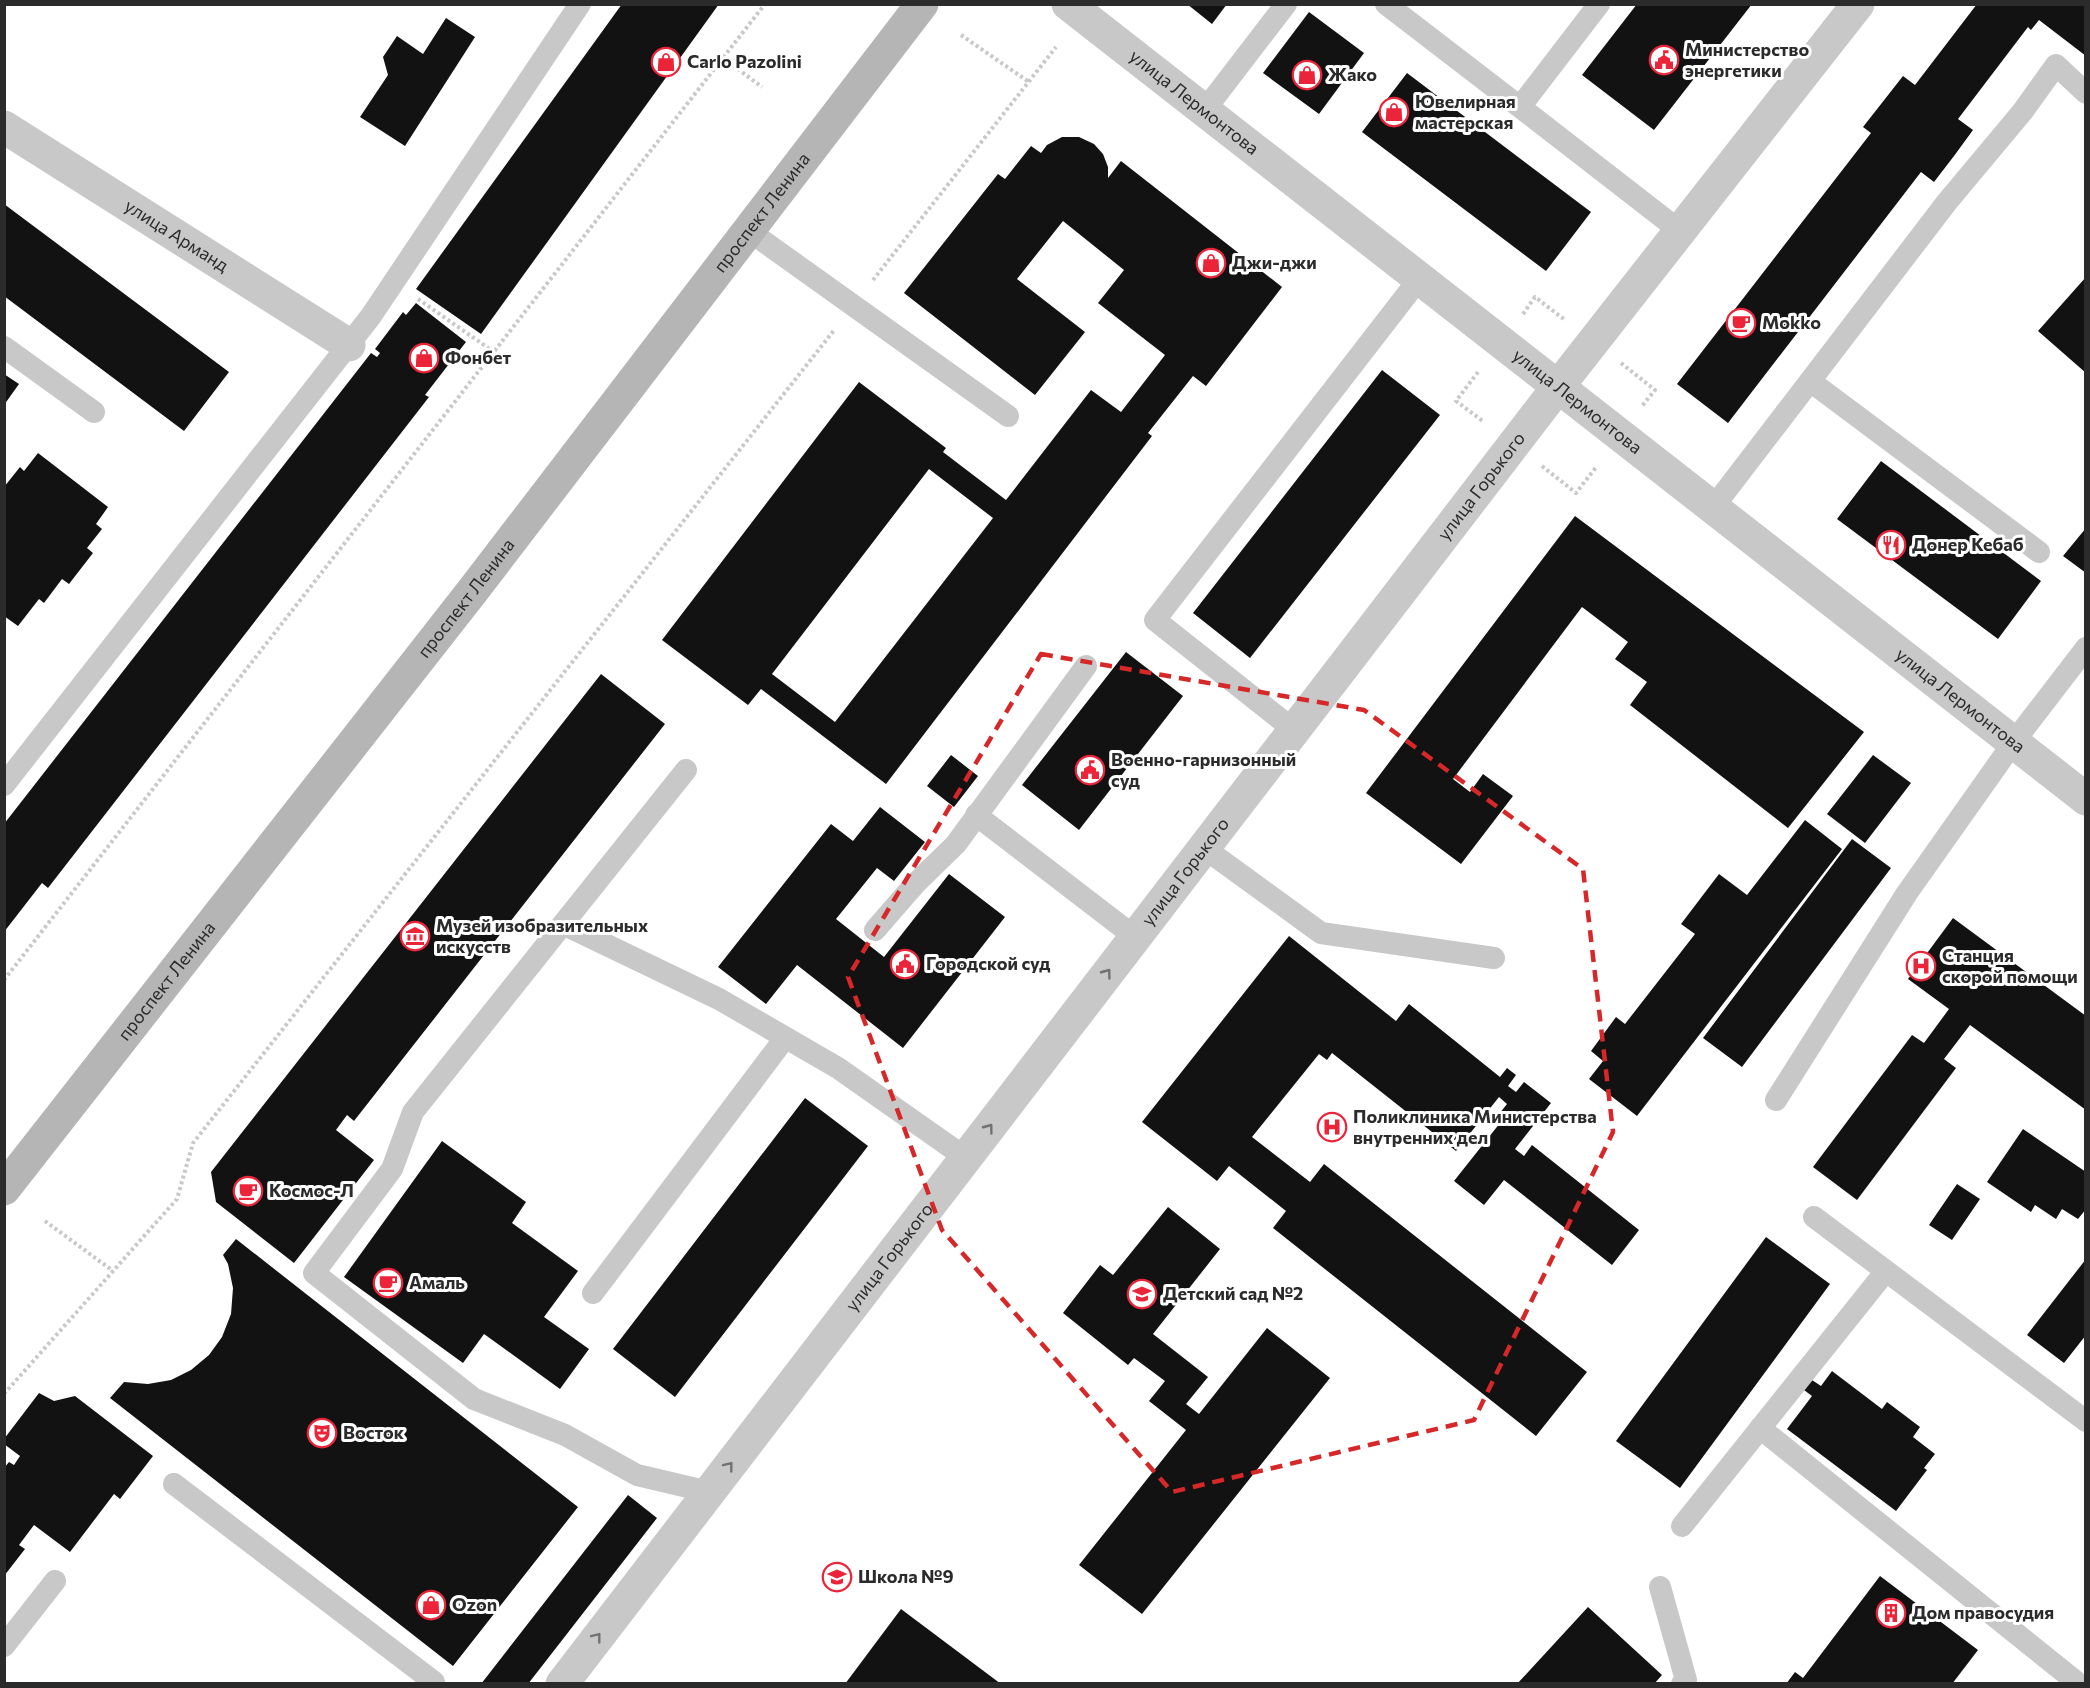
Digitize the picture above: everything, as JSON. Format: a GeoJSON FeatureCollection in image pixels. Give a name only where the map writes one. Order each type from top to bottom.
{"type":"FeatureCollection","features":[{"type":"Feature","properties":{"kind":"main road","name":"проспект Ленина"},"geometry":{"type":"LineString","coordinates":[[4,1189],[474,589],[922,4]]}},
{"type":"Feature","properties":{"kind":"street","name":"улица Лермонтова"},"geometry":{"type":"LineString","coordinates":[[1068,4],[2085,799]]}},
{"type":"Feature","properties":{"kind":"street","name":"улица Горького"},"geometry":{"type":"LineString","coordinates":[[562,1683],[1557,388],[1858,4]]}},
{"type":"Feature","properties":{"kind":"street","name":"улица Арманд"},"geometry":{"type":"LineString","coordinates":[[4,128],[349,345]]}},
{"type":"Feature","properties":{"kind":"lane"},"geometry":{"type":"LineString","coordinates":[[4,785],[349,345],[394,282],[580,4]]}},
{"type":"Feature","properties":{"kind":"lane"},"geometry":{"type":"LineString","coordinates":[[1204,111],[1286,4]]}},
{"type":"Feature","properties":{"kind":"lane"},"geometry":{"type":"LineString","coordinates":[[1386,4],[1680,231]]}},
{"type":"Feature","properties":{"kind":"lane"},"geometry":{"type":"LineString","coordinates":[[1520,107],[1599,4]]}},
{"type":"Feature","properties":{"kind":"lane"},"geometry":{"type":"LineString","coordinates":[[1712,509],[1947,202],[2023,111],[2056,65],[2085,93]]}},
{"type":"Feature","properties":{"kind":"lane"},"geometry":{"type":"LineString","coordinates":[[749,231],[1008,416]]}},
{"type":"Feature","properties":{"kind":"lane"},"geometry":{"type":"LineString","coordinates":[[1294,730],[1155,620],[1419,279]]}},
{"type":"Feature","properties":{"kind":"lane"},"geometry":{"type":"LineString","coordinates":[[4,347],[94,412]]}},
{"type":"Feature","properties":{"kind":"lane"},"geometry":{"type":"LineString","coordinates":[[1810,381],[2039,552]]}},
{"type":"Feature","properties":{"kind":"lane"},"geometry":{"type":"LineString","coordinates":[[1776,1100],[1908,893],[2013,743],[2085,648]]}},
{"type":"Feature","properties":{"kind":"lane"},"geometry":{"type":"LineString","coordinates":[[875,930],[915,884],[956,844],[1086,666]]}},
{"type":"Feature","properties":{"kind":"lane"},"geometry":{"type":"LineString","coordinates":[[686,770],[413,1112],[392,1169],[314,1273],[474,1399],[565,1435],[637,1475],[709,1492]]}},
{"type":"Feature","properties":{"kind":"lane"},"geometry":{"type":"LineString","coordinates":[[976,815],[1135,937]]}},
{"type":"Feature","properties":{"kind":"lane"},"geometry":{"type":"LineString","coordinates":[[1204,848],[1322,933],[1494,958]]}},
{"type":"Feature","properties":{"kind":"lane"},"geometry":{"type":"LineString","coordinates":[[563,924],[719,999],[838,1068],[966,1158]]}},
{"type":"Feature","properties":{"kind":"lane"},"geometry":{"type":"LineString","coordinates":[[593,1293],[785,1038]]}},
{"type":"Feature","properties":{"kind":"lane"},"geometry":{"type":"LineString","coordinates":[[1814,1217],[2085,1421]]}},
{"type":"Feature","properties":{"kind":"lane"},"geometry":{"type":"LineString","coordinates":[[1682,1526],[1886,1271]]}},
{"type":"Feature","properties":{"kind":"lane"},"geometry":{"type":"LineString","coordinates":[[1760,1428],[2079,1683]]}},
{"type":"Feature","properties":{"kind":"lane"},"geometry":{"type":"LineString","coordinates":[[174,1484],[433,1683]]}},
{"type":"Feature","properties":{"kind":"lane"},"geometry":{"type":"LineString","coordinates":[[4,1646],[55,1581]]}},
{"type":"Feature","properties":{"kind":"lane"},"geometry":{"type":"LineString","coordinates":[[1660,1587],[1686,1682]]}},
{"type":"Feature","properties":{"kind":"path"},"geometry":{"type":"LineString","coordinates":[[4,980],[765,4]]}},
{"type":"Feature","properties":{"kind":"path"},"geometry":{"type":"LineString","coordinates":[[962,35],[1029,82]]}},
{"type":"Feature","properties":{"kind":"path"},"geometry":{"type":"LineString","coordinates":[[4,1394],[177,1199],[193,1143],[1056,47]]}},
{"type":"Feature","properties":{"kind":"path"},"geometry":{"type":"LineString","coordinates":[[723,58],[762,87]]}},
{"type":"Feature","properties":{"kind":"path"},"geometry":{"type":"LineString","coordinates":[[394,282],[494,352]]}},
{"type":"Feature","properties":{"kind":"path"},"geometry":{"type":"LineString","coordinates":[[1519,319],[1535,297],[1573,326]]}},
{"type":"Feature","properties":{"kind":"path"},"geometry":{"type":"LineString","coordinates":[[1616,359],[1655,390],[1640,409]]}},
{"type":"Feature","properties":{"kind":"path"},"geometry":{"type":"LineString","coordinates":[[1478,372],[1456,400],[1488,424]]}},
{"type":"Feature","properties":{"kind":"path"},"geometry":{"type":"LineString","coordinates":[[1536,462],[1576,493],[1597,466]]}},
{"type":"Feature","properties":{"kind":"path"},"geometry":{"type":"LineString","coordinates":[[45,1221],[113,1272]]}},
{"type":"Feature","properties":{"kind":"highlighted area"},"geometry":{"type":"Polygon","coordinates":[[[1041,654],[1364,710],[1583,869],[1613,1132],[1474,1420],[1172,1492],[942,1230],[848,977],[1041,654]]]}},
{"type":"Feature","properties":{"kind":"building"},"geometry":{"type":"Polygon","coordinates":[[[622,4],[719,4],[481,334],[416,289],[622,4]]]}},
{"type":"Feature","properties":{"kind":"building"},"geometry":{"type":"Polygon","coordinates":[[[1187,4],[1227,4],[1212,24],[1187,4]]]}},
{"type":"Feature","properties":{"kind":"building"},"geometry":{"type":"Polygon","coordinates":[[[1637,4],[1752,4],[1654,130],[1582,75],[1637,4]]]}},
{"type":"Feature","properties":{"kind":"building"},"geometry":{"type":"Polygon","coordinates":[[[1977,4],[2086,4],[2086,56],[2039,20],[2031,30],[2028,27],[1958,119],[1973,130],[1954,156],[1934,182],[1921,172],[1728,423],[1677,384],[1871,133],[1863,127],[1903,76],[1915,85],[1977,4]]]}},
{"type":"Feature","properties":{"kind":"building"},"geometry":{"type":"Polygon","coordinates":[[[1309,12],[1364,53],[1319,114],[1263,73],[1309,12]]]}},
{"type":"Feature","properties":{"kind":"building"},"geometry":{"type":"Polygon","coordinates":[[[446,18],[475,37],[405,146],[360,117],[388,75],[383,57],[397,36],[423,54],[446,18]]]}},
{"type":"Feature","properties":{"kind":"building"},"geometry":{"type":"Polygon","coordinates":[[[1407,73],[1591,212],[1546,271],[1362,132],[1407,73]]]}},
{"type":"Feature","properties":{"kind":"building"},"geometry":{"type":"Polygon","coordinates":[[[1062,137],[1079,137],[1094,144],[1103,154],[1108,167],[1108,178],[1121,161],[1282,287],[1206,386],[1193,376],[1148,433],[1152,436],[886,784],[761,689],[748,705],[662,640],[859,382],[946,448],[943,452],[1006,500],[1091,390],[1121,412],[1165,355],[1098,303],[1124,270],[1063,221],[1017,279],[1085,332],[1035,395],[904,293],[998,174],[1005,179],[1031,146],[1041,153],[1047,145],[1062,137]],[[929,469],[772,674],[835,722],[993,518],[929,469]]]}},
{"type":"Feature","properties":{"kind":"building"},"geometry":{"type":"Polygon","coordinates":[[[4,204],[229,372],[184,431],[4,296],[4,204]]]}},
{"type":"Feature","properties":{"kind":"building"},"geometry":{"type":"Polygon","coordinates":[[[2086,277],[2086,373],[2038,331],[2086,277]]]}},
{"type":"Feature","properties":{"kind":"building"},"geometry":{"type":"Polygon","coordinates":[[[416,303],[466,342],[425,395],[429,397],[48,888],[42,883],[4,932],[4,824],[371,353],[377,357],[380,353],[375,349],[403,312],[406,315],[416,303]]]}},
{"type":"Feature","properties":{"kind":"building"},"geometry":{"type":"Polygon","coordinates":[[[1382,370],[1440,415],[1250,658],[1193,613],[1382,370]]]}},
{"type":"Feature","properties":{"kind":"building"},"geometry":{"type":"Polygon","coordinates":[[[4,374],[19,384],[4,405],[4,374]]]}},
{"type":"Feature","properties":{"kind":"building"},"geometry":{"type":"Polygon","coordinates":[[[38,453],[108,507],[96,524],[102,529],[87,548],[93,553],[69,584],[62,579],[44,603],[39,599],[18,626],[4,616],[4,487],[20,467],[24,471],[38,453]]]}},
{"type":"Feature","properties":{"kind":"building"},"geometry":{"type":"Polygon","coordinates":[[[1881,461],[2041,581],[1998,639],[1837,519],[1881,461]]]}},
{"type":"Feature","properties":{"kind":"building"},"geometry":{"type":"Polygon","coordinates":[[[1575,516],[1864,732],[1788,828],[1630,705],[1647,682],[1615,659],[1628,642],[1582,607],[1453,779],[1470,792],[1483,774],[1513,796],[1461,864],[1366,793],[1575,516]]]}},
{"type":"Feature","properties":{"kind":"building"},"geometry":{"type":"Polygon","coordinates":[[[2086,528],[2086,573],[2063,556],[2086,528]]]}},
{"type":"Feature","properties":{"kind":"building"},"geometry":{"type":"Polygon","coordinates":[[[1126,652],[1183,696],[1079,830],[1022,785],[1126,652]]]}},
{"type":"Feature","properties":{"kind":"building"},"geometry":{"type":"Polygon","coordinates":[[[601,674],[665,724],[354,1121],[347,1115],[336,1130],[374,1160],[294,1263],[216,1202],[211,1172],[601,674]]]}},
{"type":"Feature","properties":{"kind":"building"},"geometry":{"type":"Polygon","coordinates":[[[951,755],[978,776],[954,807],[927,786],[951,755]]]}},
{"type":"Feature","properties":{"kind":"building"},"geometry":{"type":"Polygon","coordinates":[[[1873,755],[1911,783],[1865,843],[1827,814],[1873,755]]]}},
{"type":"Feature","properties":{"kind":"building"},"geometry":{"type":"Polygon","coordinates":[[[880,807],[925,842],[894,881],[877,868],[836,919],[884,957],[949,874],[1005,917],[903,1048],[797,965],[766,1004],[718,967],[831,824],[853,841],[880,807]]]}},
{"type":"Feature","properties":{"kind":"building"},"geometry":{"type":"Polygon","coordinates":[[[1805,820],[1842,849],[1637,1116],[1589,1079],[1603,1061],[1591,1051],[1616,1017],[1625,1024],[1695,934],[1681,924],[1719,874],[1747,895],[1805,820]]]}},
{"type":"Feature","properties":{"kind":"building"},"geometry":{"type":"Polygon","coordinates":[[[1852,839],[1891,868],[1742,1067],[1703,1038],[1852,839]]]}},
{"type":"Feature","properties":{"kind":"building"},"geometry":{"type":"Polygon","coordinates":[[[1953,918],[2086,1016],[2086,1110],[1970,1025],[1944,1059],[1956,1068],[1857,1200],[1813,1167],[1912,1035],[1924,1043],[1949,1009],[1908,979],[1953,918]]]}},
{"type":"Feature","properties":{"kind":"building"},"geometry":{"type":"Polygon","coordinates":[[[1289,936],[1396,1021],[1409,1004],[1500,1077],[1507,1068],[1516,1075],[1508,1086],[1516,1092],[1524,1082],[1551,1103],[1515,1149],[1524,1156],[1532,1145],[1639,1230],[1612,1265],[1504,1180],[1484,1205],[1454,1181],[1500,1123],[1495,1119],[1507,1104],[1499,1097],[1456,1151],[1332,1053],[1327,1060],[1319,1054],[1252,1137],[1310,1182],[1324,1164],[1587,1372],[1536,1436],[1273,1228],[1286,1211],[1229,1166],[1217,1181],[1142,1122],[1289,936]]]}},
{"type":"Feature","properties":{"kind":"building"},"geometry":{"type":"Polygon","coordinates":[[[805,1098],[868,1146],[675,1397],[613,1349],[805,1098]]]}},
{"type":"Feature","properties":{"kind":"building"},"geometry":{"type":"Polygon","coordinates":[[[2023,1129],[2086,1172],[2086,1209],[2078,1219],[2062,1209],[2056,1219],[2035,1205],[2031,1212],[1987,1182],[2023,1129]]]}},
{"type":"Feature","properties":{"kind":"building"},"geometry":{"type":"Polygon","coordinates":[[[442,1141],[526,1202],[512,1223],[578,1271],[544,1317],[589,1349],[560,1389],[484,1334],[463,1363],[344,1277],[442,1141]]]}},
{"type":"Feature","properties":{"kind":"building"},"geometry":{"type":"Polygon","coordinates":[[[1957,1184],[1980,1199],[1952,1240],[1929,1225],[1957,1184]]]}},
{"type":"Feature","properties":{"kind":"building"},"geometry":{"type":"Polygon","coordinates":[[[1168,1207],[1220,1249],[1153,1334],[1208,1377],[1186,1404],[1199,1414],[1267,1328],[1330,1378],[1142,1614],[1079,1565],[1186,1430],[1149,1401],[1165,1381],[1134,1358],[1128,1365],[1063,1313],[1100,1265],[1113,1275],[1168,1207]]]}},
{"type":"Feature","properties":{"kind":"building"},"geometry":{"type":"Polygon","coordinates":[[[1766,1237],[1830,1284],[1680,1488],[1616,1441],[1766,1237]]]}},
{"type":"Feature","properties":{"kind":"building"},"geometry":{"type":"Polygon","coordinates":[[[236,1239],[578,1507],[453,1666],[110,1398],[124,1382],[148,1384],[171,1380],[191,1370],[209,1355],[222,1337],[231,1314],[233,1288],[228,1264],[223,1255],[236,1239]]]}},
{"type":"Feature","properties":{"kind":"building"},"geometry":{"type":"Polygon","coordinates":[[[2086,1259],[2086,1335],[2064,1363],[2027,1335],[2086,1259]]]}},
{"type":"Feature","properties":{"kind":"building"},"geometry":{"type":"Polygon","coordinates":[[[1832,1371],[1882,1409],[1887,1402],[1920,1427],[1913,1437],[1935,1454],[1924,1468],[1927,1470],[1896,1511],[1787,1429],[1812,1396],[1804,1390],[1812,1380],[1821,1386],[1832,1371]]]}},
{"type":"Feature","properties":{"kind":"building"},"geometry":{"type":"Polygon","coordinates":[[[39,1393],[54,1401],[75,1396],[153,1456],[120,1499],[114,1494],[70,1552],[34,1525],[19,1545],[25,1549],[4,1576],[4,1468],[9,1462],[14,1465],[20,1456],[4,1444],[4,1439],[39,1393]]]}},
{"type":"Feature","properties":{"kind":"building"},"geometry":{"type":"Polygon","coordinates":[[[628,1495],[657,1518],[528,1684],[481,1684],[628,1495]]]}},
{"type":"Feature","properties":{"kind":"building","name":"Дом правосудия"},"geometry":{"type":"Polygon","coordinates":[[[1880,1576],[1978,1650],[1952,1684],[1786,1684],[1795,1672],[1803,1678],[1880,1576]]]}},
{"type":"Feature","properties":{"kind":"building"},"geometry":{"type":"Polygon","coordinates":[[[1588,1607],[1662,1675],[1654,1684],[1517,1684],[1588,1607]]]}},
{"type":"Feature","properties":{"kind":"building"},"geometry":{"type":"Polygon","coordinates":[[[901,1609],[1001,1684],[845,1684],[901,1609]]]}},
{"type":"Feature","properties":{"kind":"place","name":"Министерство энергетики"},"geometry":{"type":"Point","coordinates":[1664,60]}},
{"type":"Feature","properties":{"kind":"place","name":"Carlo Pazolini"},"geometry":{"type":"Point","coordinates":[666,62]}},
{"type":"Feature","properties":{"kind":"place","name":"Жако"},"geometry":{"type":"Point","coordinates":[1307,75]}},
{"type":"Feature","properties":{"kind":"place","name":"Ювелирная мастерская"},"geometry":{"type":"Point","coordinates":[1394,112]}},
{"type":"Feature","properties":{"kind":"place","name":"Джи-джи"},"geometry":{"type":"Point","coordinates":[1211,263]}},
{"type":"Feature","properties":{"kind":"place","name":"Mokko"},"geometry":{"type":"Point","coordinates":[1741,323]}},
{"type":"Feature","properties":{"kind":"place","name":"Фонбет"},"geometry":{"type":"Point","coordinates":[424,358]}},
{"type":"Feature","properties":{"kind":"place","name":"Донер Кебаб"},"geometry":{"type":"Point","coordinates":[1891,545]}},
{"type":"Feature","properties":{"kind":"place","name":"Военно-гарнизонный суд"},"geometry":{"type":"Point","coordinates":[1090,770]}},
{"type":"Feature","properties":{"kind":"place","name":"Музей изобразительных искусств"},"geometry":{"type":"Point","coordinates":[415,936]}},
{"type":"Feature","properties":{"kind":"place","name":"Городской суд"},"geometry":{"type":"Point","coordinates":[905,964]}},
{"type":"Feature","properties":{"kind":"place","name":"Станция скорой помощи"},"geometry":{"type":"Point","coordinates":[1921,966]}},
{"type":"Feature","properties":{"kind":"place","name":"Поликлиника Министерства внутренних дел"},"geometry":{"type":"Point","coordinates":[1332,1127]}},
{"type":"Feature","properties":{"kind":"place","name":"Космос-Л"},"geometry":{"type":"Point","coordinates":[248,1191]}},
{"type":"Feature","properties":{"kind":"place","name":"Амаль"},"geometry":{"type":"Point","coordinates":[388,1283]}},
{"type":"Feature","properties":{"kind":"place","name":"Детский сад №2"},"geometry":{"type":"Point","coordinates":[1142,1294]}},
{"type":"Feature","properties":{"kind":"place","name":"Восток"},"geometry":{"type":"Point","coordinates":[322,1433]}},
{"type":"Feature","properties":{"kind":"place","name":"Школа №9"},"geometry":{"type":"Point","coordinates":[837,1577]}},
{"type":"Feature","properties":{"kind":"place","name":"Ozon"},"geometry":{"type":"Point","coordinates":[431,1605]}},
{"type":"Feature","properties":{"kind":"place","name":"Дом правосудия"},"geometry":{"type":"Point","coordinates":[1891,1613]}}]}
